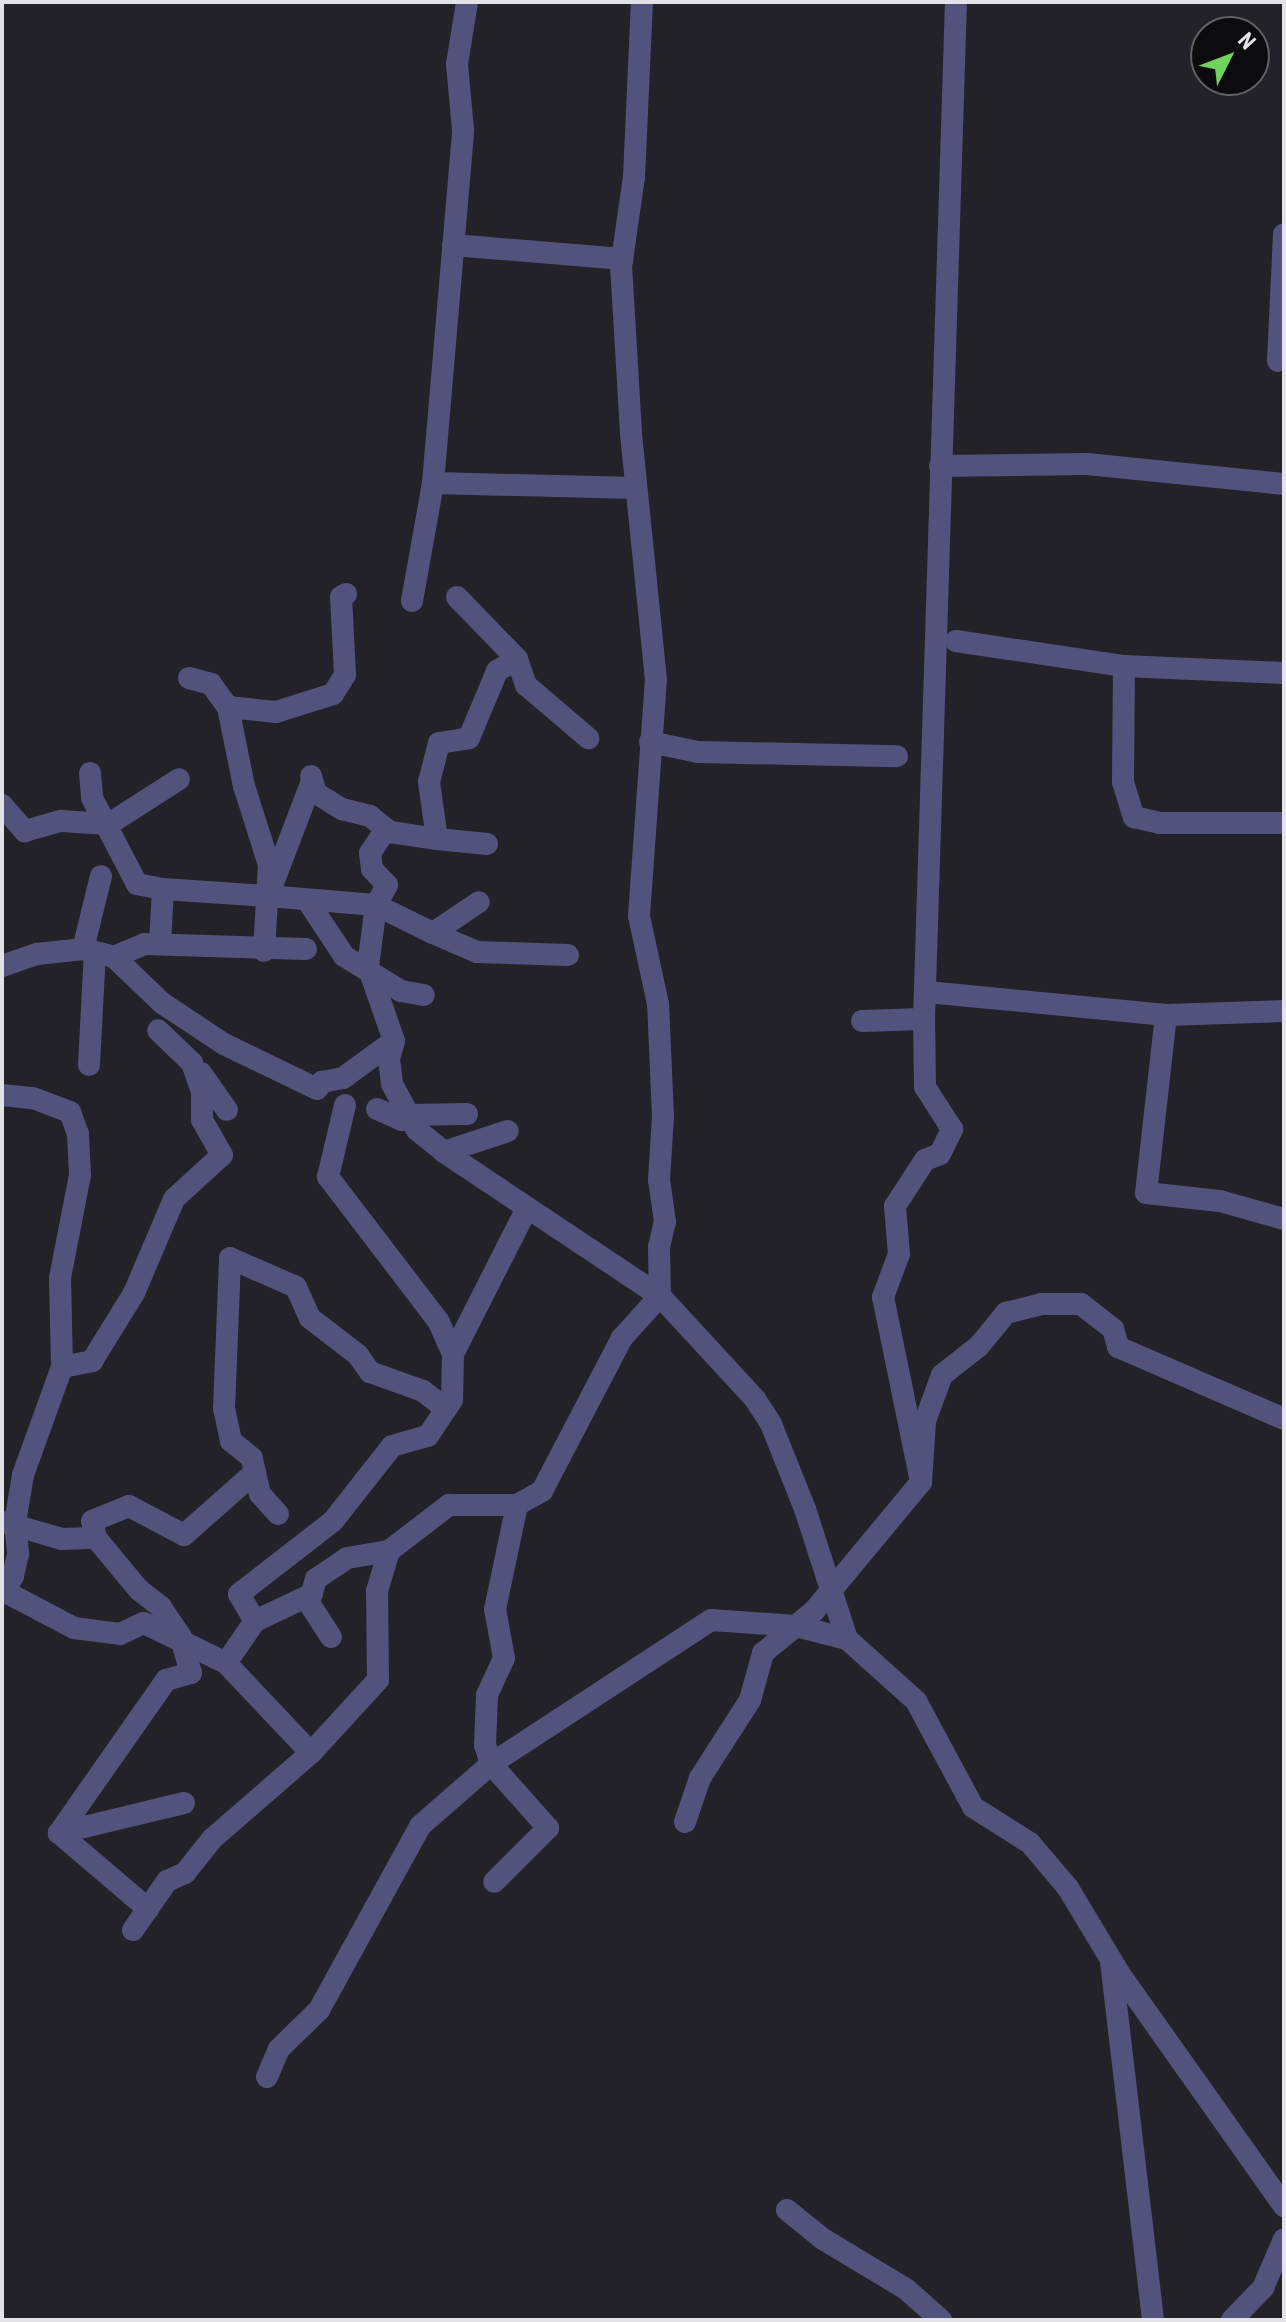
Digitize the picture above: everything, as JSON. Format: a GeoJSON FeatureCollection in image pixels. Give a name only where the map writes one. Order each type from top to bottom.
{"type":"FeatureCollection","features":[{"type":"Feature","properties":{"kind":"street"},"geometry":{"type":"LineString","coordinates":[[412,601],[433,483],[463,130],[457,64],[467,2]]}},
{"type":"Feature","properties":{"kind":"street"},"geometry":{"type":"LineString","coordinates":[[331,1637],[309,1603],[316,1579],[347,1558],[389,1551],[449,1505],[517,1505],[542,1491],[622,1338],[660,1296],[659,1247],[665,1222],[659,1180],[658,1004],[639,916],[654,638],[635,488],[622,259],[634,177],[642,2]]}},
{"type":"Feature","properties":{"kind":"street"},"geometry":{"type":"LineString","coordinates":[[921,1482],[883,1297],[899,1254],[895,1206],[925,1160],[940,1154],[952,1129],[925,1087],[924,1019],[956,2]]}},
{"type":"Feature","properties":{"kind":"street"},"geometry":{"type":"LineString","coordinates":[[1278,361],[1284,234]]}},
{"type":"Feature","properties":{"kind":"street"},"geometry":{"type":"LineString","coordinates":[[453,245],[622,259]]}},
{"type":"Feature","properties":{"kind":"street"},"geometry":{"type":"LineString","coordinates":[[940,466],[1087,464],[1284,484]]}},
{"type":"Feature","properties":{"kind":"street"},"geometry":{"type":"LineString","coordinates":[[433,483],[635,488]]}},
{"type":"Feature","properties":{"kind":"street"},"geometry":{"type":"LineString","coordinates":[[228,707],[276,712],[333,694],[345,675],[341,597],[346,594]]}},
{"type":"Feature","properties":{"kind":"street"},"geometry":{"type":"LineString","coordinates":[[457,597],[517,659],[526,685],[588,738]]}},
{"type":"Feature","properties":{"kind":"street"},"geometry":{"type":"LineString","coordinates":[[956,641],[1124,666],[1284,673]]}},
{"type":"Feature","properties":{"kind":"street"},"geometry":{"type":"LineString","coordinates":[[437,839],[429,782],[439,743],[469,738],[475,713],[497,671],[517,659]]}},
{"type":"Feature","properties":{"kind":"street"},"geometry":{"type":"LineString","coordinates":[[1124,666],[1123,782],[1134,817],[1160,823],[1284,823]]}},
{"type":"Feature","properties":{"kind":"street"},"geometry":{"type":"LineString","coordinates":[[189,678],[211,684],[228,707],[244,786],[269,865],[264,951]]}},
{"type":"Feature","properties":{"kind":"street"},"geometry":{"type":"LineString","coordinates":[[650,742],[698,752],[897,756]]}},
{"type":"Feature","properties":{"kind":"street"},"geometry":{"type":"LineString","coordinates":[[90,773],[92,798],[109,824],[137,884],[163,889],[376,905],[477,952],[568,955]]}},
{"type":"Feature","properties":{"kind":"street"},"geometry":{"type":"LineString","coordinates":[[268,896],[312,778],[316,793],[386,829],[487,844]]}},
{"type":"Feature","properties":{"kind":"street"},"geometry":{"type":"LineString","coordinates":[[2,805],[25,831],[61,821],[109,824],[179,779]]}},
{"type":"Feature","properties":{"kind":"street"},"geometry":{"type":"LineString","coordinates":[[386,829],[370,853],[372,869],[387,885],[376,905],[368,966],[394,1041],[389,1059],[392,1084],[417,1130],[526,1210],[660,1296],[765,1414],[833,1585],[847,1639]]}},
{"type":"Feature","properties":{"kind":"street"},"geometry":{"type":"LineString","coordinates":[[89,1065],[101,876]]}},
{"type":"Feature","properties":{"kind":"street"},"geometry":{"type":"LineString","coordinates":[[160,943],[163,889]]}},
{"type":"Feature","properties":{"kind":"street"},"geometry":{"type":"LineString","coordinates":[[307,900],[344,956],[368,966],[401,991],[424,995]]}},
{"type":"Feature","properties":{"kind":"street"},"geometry":{"type":"LineString","coordinates":[[433,933],[479,902]]}},
{"type":"Feature","properties":{"kind":"street"},"geometry":{"type":"LineString","coordinates":[[2,966],[37,954],[97,953],[160,943],[264,951],[306,949]]}},
{"type":"Feature","properties":{"kind":"street"},"geometry":{"type":"LineString","coordinates":[[97,953],[162,1003],[224,1044],[317,1089],[322,1082],[343,1078],[394,1041]]}},
{"type":"Feature","properties":{"kind":"street"},"geometry":{"type":"LineString","coordinates":[[927,992],[1166,1015],[1284,1011]]}},
{"type":"Feature","properties":{"kind":"street"},"geometry":{"type":"LineString","coordinates":[[1166,1015],[1146,1193],[1220,1201],[1284,1219]]}},
{"type":"Feature","properties":{"kind":"street"},"geometry":{"type":"LineString","coordinates":[[862,1021],[924,1019]]}},
{"type":"Feature","properties":{"kind":"street"},"geometry":{"type":"LineString","coordinates":[[158,1030],[192,1063],[227,1110]]}},
{"type":"Feature","properties":{"kind":"street"},"geometry":{"type":"LineString","coordinates":[[62,1367],[92,1361],[134,1293],[174,1199],[222,1155],[202,1120],[202,1092],[192,1063]]}},
{"type":"Feature","properties":{"kind":"street"},"geometry":{"type":"LineString","coordinates":[[2,1095],[33,1098],[70,1112],[78,1134],[80,1175],[60,1278],[62,1367],[8,1522],[18,1554],[3,1592],[74,1628],[120,1634],[144,1623],[226,1663],[311,1753]]}},
{"type":"Feature","properties":{"kind":"street"},"geometry":{"type":"LineString","coordinates":[[255,1621],[239,1594],[333,1521],[392,1446],[428,1436],[452,1400],[453,1354],[439,1322],[328,1177],[345,1105]]}},
{"type":"Feature","properties":{"kind":"street"},"geometry":{"type":"LineString","coordinates":[[377,1109],[402,1120],[409,1115],[467,1114]]}},
{"type":"Feature","properties":{"kind":"street"},"geometry":{"type":"LineString","coordinates":[[444,1152],[508,1131]]}},
{"type":"Feature","properties":{"kind":"street"},"geometry":{"type":"LineString","coordinates":[[453,1354],[526,1210]]}},
{"type":"Feature","properties":{"kind":"street"},"geometry":{"type":"LineString","coordinates":[[278,1514],[260,1494],[252,1458],[231,1441],[224,1409],[230,1258],[296,1287],[310,1318],[358,1355],[370,1372],[423,1391],[446,1409]]}},
{"type":"Feature","properties":{"kind":"street"},"geometry":{"type":"LineString","coordinates":[[685,1822],[700,1778],[750,1700],[763,1653],[796,1626],[921,1482],[925,1421],[942,1375],[979,1346],[1006,1313],[1041,1304],[1081,1304],[1113,1329],[1118,1347],[1284,1419]]}},
{"type":"Feature","properties":{"kind":"street"},"geometry":{"type":"LineString","coordinates":[[59,1833],[166,1680],[191,1673],[183,1642],[161,1607],[139,1590],[96,1538],[92,1521],[129,1506],[184,1535],[254,1473]]}},
{"type":"Feature","properties":{"kind":"street"},"geometry":{"type":"LineString","coordinates":[[494,1882],[548,1828],[491,1764],[485,1745],[487,1695],[504,1658],[495,1609],[517,1505]]}},
{"type":"Feature","properties":{"kind":"street"},"geometry":{"type":"LineString","coordinates":[[8,1522],[62,1539],[96,1538]]}},
{"type":"Feature","properties":{"kind":"street"},"geometry":{"type":"LineString","coordinates":[[133,1930],[167,1881],[185,1873],[212,1839],[311,1753],[378,1680],[377,1591],[389,1551]]}},
{"type":"Feature","properties":{"kind":"street"},"geometry":{"type":"LineString","coordinates":[[226,1663],[255,1621],[312,1594]]}},
{"type":"Feature","properties":{"kind":"street"},"geometry":{"type":"LineString","coordinates":[[267,2077],[279,2049],[319,2010],[420,1826],[491,1764],[711,1620],[796,1626],[847,1639],[916,1701],[973,1807],[1030,1843],[1068,1888],[1111,1961],[1284,2206]]}},
{"type":"Feature","properties":{"kind":"street"},"geometry":{"type":"LineString","coordinates":[[59,1833],[184,1803]]}},
{"type":"Feature","properties":{"kind":"street"},"geometry":{"type":"LineString","coordinates":[[59,1833],[148,1909]]}},
{"type":"Feature","properties":{"kind":"street"},"geometry":{"type":"LineString","coordinates":[[1111,1961],[1153,2320]]}},
{"type":"Feature","properties":{"kind":"street"},"geometry":{"type":"LineString","coordinates":[[787,2210],[823,2239],[906,2289],[941,2320]]}},
{"type":"Feature","properties":{"kind":"street"},"geometry":{"type":"LineString","coordinates":[[1232,2320],[1263,2288],[1284,2239]]}}]}
